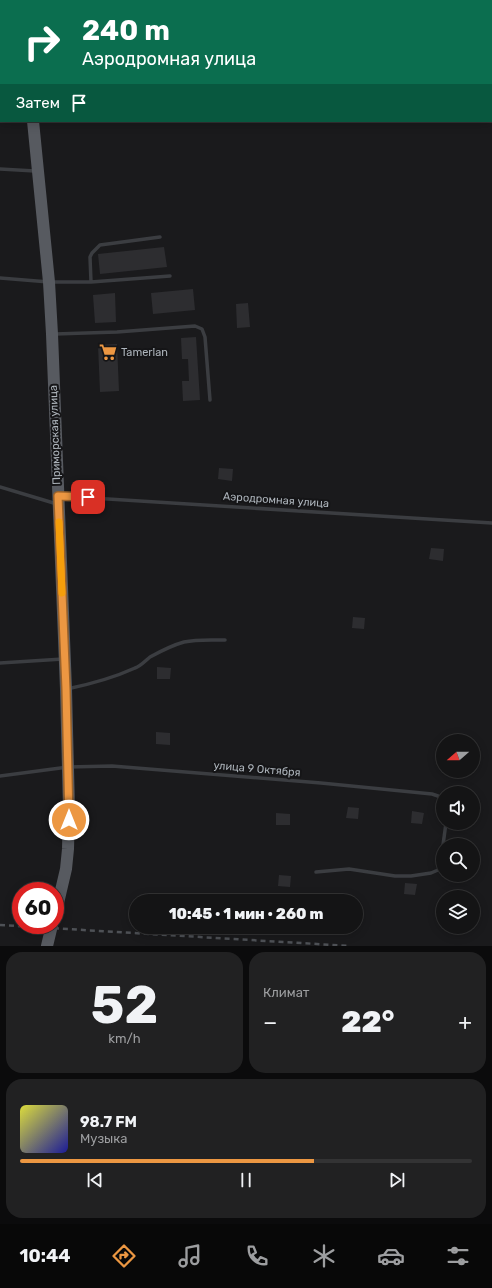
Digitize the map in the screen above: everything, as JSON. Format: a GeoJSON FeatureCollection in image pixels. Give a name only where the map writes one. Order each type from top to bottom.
{"type":"FeatureCollection","features":[{"type":"Feature","properties":{"kind":"main road","name":"Приморская улица"},"geometry":{"type":"LineString","coordinates":[[33,122],[49,282],[66,689],[68,849],[63,882]]}},
{"type":"Feature","properties":{"kind":"main road"},"geometry":{"type":"LineString","coordinates":[[47,946],[50,934]]}},
{"type":"Feature","properties":{"kind":"lane"},"geometry":{"type":"LineString","coordinates":[[0,169],[38,171]]}},
{"type":"Feature","properties":{"kind":"lane"},"geometry":{"type":"LineString","coordinates":[[92,282],[90,257],[100,245],[160,237]]}},
{"type":"Feature","properties":{"kind":"lane"},"geometry":{"type":"LineString","coordinates":[[0,278],[49,282],[92,282],[170,276]]}},
{"type":"Feature","properties":{"kind":"lane"},"geometry":{"type":"LineString","coordinates":[[52,334],[116,332],[195,326],[202,329],[204,337],[210,400]]}},
{"type":"Feature","properties":{"kind":"lane","name":"Аэродромная улица"},"geometry":{"type":"LineString","coordinates":[[0,487],[58,500],[492,523]]}},
{"type":"Feature","properties":{"kind":"lane"},"geometry":{"type":"LineString","coordinates":[[66,689],[102,682],[115,677],[137,667],[171,647],[185,642],[200,640],[225,640]]}},
{"type":"Feature","properties":{"kind":"lane"},"geometry":{"type":"LineString","coordinates":[[0,662],[64,659]]}},
{"type":"Feature","properties":{"kind":"lane","name":"улица 9 Октября"},"geometry":{"type":"LineString","coordinates":[[0,776],[68,767],[112,766],[321,783],[436,795]]}},
{"type":"Feature","properties":{"kind":"lane"},"geometry":{"type":"LineString","coordinates":[[316,872],[349,869],[395,876],[412,876],[436,871]]}},
{"type":"Feature","properties":{"kind":"building"},"geometry":{"type":"Polygon","coordinates":[[[164,247],[167,267],[100,274],[98,254],[164,247]]]}},
{"type":"Feature","properties":{"kind":"building"},"geometry":{"type":"Polygon","coordinates":[[[193,289],[195,310],[153,314],[151,293],[193,289]]]}},
{"type":"Feature","properties":{"kind":"building"},"geometry":{"type":"Polygon","coordinates":[[[115,293],[116,322],[95,323],[93,295],[115,293]]]}},
{"type":"Feature","properties":{"kind":"building"},"geometry":{"type":"Polygon","coordinates":[[[248,303],[250,327],[237,328],[236,304],[248,303]]]}},
{"type":"Feature","properties":{"kind":"building"},"geometry":{"type":"Polygon","coordinates":[[[196,337],[200,400],[183,401],[182,381],[189,381],[188,359],[182,359],[181,338],[196,337]]]}},
{"type":"Feature","properties":{"kind":"building"},"geometry":{"type":"Polygon","coordinates":[[[117,344],[119,391],[100,392],[98,345],[117,344]]]}},
{"type":"Feature","properties":{"kind":"building"},"geometry":{"type":"Polygon","coordinates":[[[219,468],[233,469],[232,481],[218,479],[219,468]]]}},
{"type":"Feature","properties":{"kind":"building"},"geometry":{"type":"Polygon","coordinates":[[[431,548],[444,549],[443,561],[429,559],[431,548]]]}},
{"type":"Feature","properties":{"kind":"building"},"geometry":{"type":"Polygon","coordinates":[[[353,617],[365,618],[364,629],[352,628],[353,617]]]}},
{"type":"Feature","properties":{"kind":"building"},"geometry":{"type":"Polygon","coordinates":[[[157,667],[171,668],[170,679],[157,679],[157,667]]]}},
{"type":"Feature","properties":{"kind":"building"},"geometry":{"type":"Polygon","coordinates":[[[156,732],[170,733],[170,745],[156,744],[156,732]]]}},
{"type":"Feature","properties":{"kind":"building"},"geometry":{"type":"Polygon","coordinates":[[[348,807],[359,808],[358,819],[346,818],[348,807]]]}},
{"type":"Feature","properties":{"kind":"building"},"geometry":{"type":"Polygon","coordinates":[[[412,811],[424,813],[422,824],[411,823],[412,811]]]}},
{"type":"Feature","properties":{"kind":"building"},"geometry":{"type":"Polygon","coordinates":[[[276,813],[290,814],[290,825],[276,825],[276,813]]]}},
{"type":"Feature","properties":{"kind":"building"},"geometry":{"type":"Polygon","coordinates":[[[279,875],[291,876],[290,887],[278,886],[279,875]]]}},
{"type":"Feature","properties":{"kind":"building"},"geometry":{"type":"Polygon","coordinates":[[[405,883],[417,884],[415,895],[404,894],[405,883]]]}},
{"type":"Feature","properties":{"kind":"railway"},"geometry":{"type":"LineString","coordinates":[[0,925],[350,946]]}},
{"type":"Feature","properties":{"kind":"slow traffic"},"geometry":{"type":"LineString","coordinates":[[59,522],[62,593]]}},
{"type":"Feature","properties":{"kind":"place","name":"Tamerlan"},"geometry":{"type":"Point","coordinates":[108,352]}},
{"type":"Feature","properties":{"kind":"route"},"geometry":{"type":"LineString","coordinates":[[69,820],[66,689],[58,496],[88,497]]}}]}
